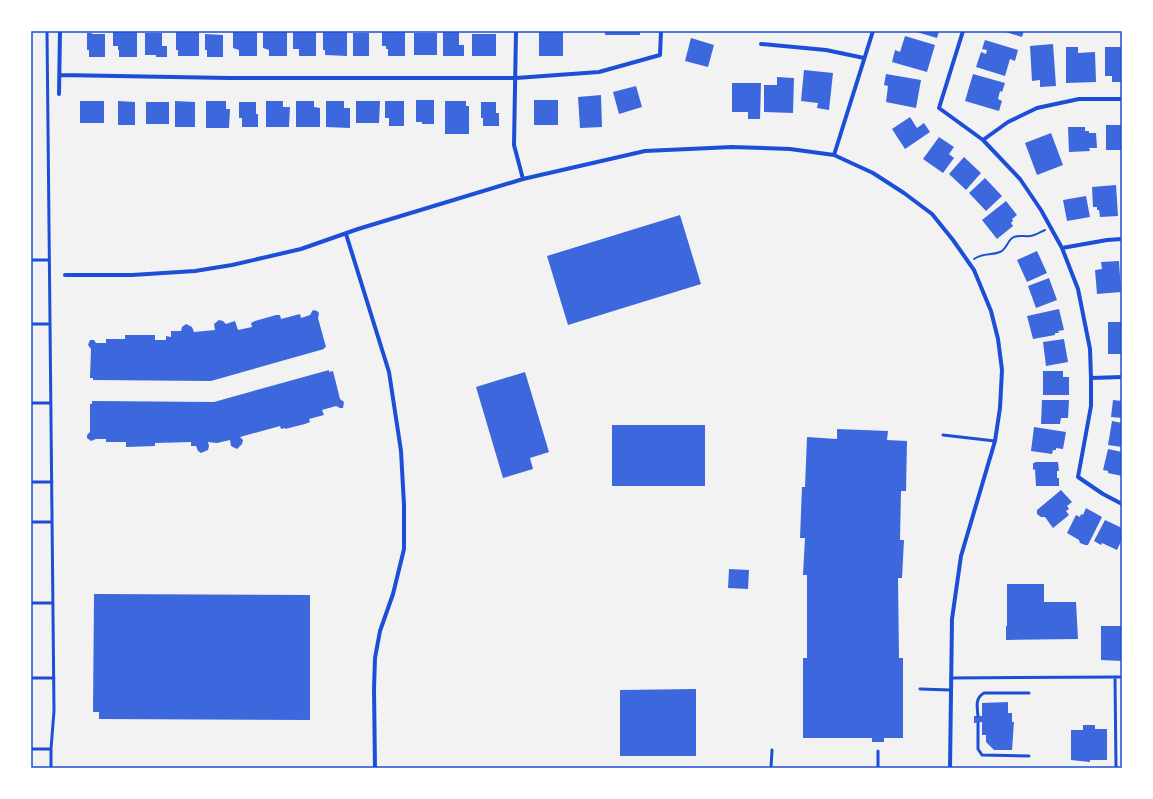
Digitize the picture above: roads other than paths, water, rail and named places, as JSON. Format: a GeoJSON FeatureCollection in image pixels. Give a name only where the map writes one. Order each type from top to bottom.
{"type":"FeatureCollection","features":[{"type":"Feature","properties":{"kind":"street"},"geometry":{"type":"LineString","coordinates":[[59,94],[60,31]]}},
{"type":"Feature","properties":{"kind":"street"},"geometry":{"type":"LineString","coordinates":[[516,31],[514,145],[523,178]]}},
{"type":"Feature","properties":{"kind":"street"},"geometry":{"type":"LineString","coordinates":[[60,75],[229,78],[516,78],[599,72],[660,55],[661,31]]}},
{"type":"Feature","properties":{"kind":"street"},"geometry":{"type":"LineString","coordinates":[[834,155],[873,31]]}},
{"type":"Feature","properties":{"kind":"street"},"geometry":{"type":"LineString","coordinates":[[963,31],[939,108],[983,140],[1020,178],[1041,210],[1062,248],[1078,289],[1090,349],[1091,406],[1078,477],[1103,494],[1122,504]]}},
{"type":"Feature","properties":{"kind":"street"},"geometry":{"type":"LineString","coordinates":[[761,44],[826,50],[864,58]]}},
{"type":"Feature","properties":{"kind":"street"},"geometry":{"type":"LineString","coordinates":[[983,140],[1008,122],[1037,108],[1079,99],[1122,99]]}},
{"type":"Feature","properties":{"kind":"street"},"geometry":{"type":"LineString","coordinates":[[65,275],[132,275],[195,271],[232,265],[301,249],[358,229],[523,178],[645,151],[732,147],[790,149],[834,155],[873,172],[932,214],[969,262],[974,270],[991,311],[998,339],[1002,370],[1000,408],[995,442],[961,556],[952,619],[950,768]]}},
{"type":"Feature","properties":{"kind":"street"},"geometry":{"type":"LineString","coordinates":[[346,234],[389,372],[401,452],[404,549],[393,594],[380,631],[375,658],[375,768]]}},
{"type":"Feature","properties":{"kind":"street"},"geometry":{"type":"LineString","coordinates":[[1062,248],[1107,240],[1122,239]]}},
{"type":"Feature","properties":{"kind":"street"},"geometry":{"type":"LineString","coordinates":[[1091,378],[1122,377]]}},
{"type":"Feature","properties":{"kind":"lane"},"geometry":{"type":"LineString","coordinates":[[47,31],[54,678],[51,768]]}},
{"type":"Feature","properties":{"kind":"lane"},"geometry":{"type":"LineString","coordinates":[[31,260],[49,260]]}},
{"type":"Feature","properties":{"kind":"lane"},"geometry":{"type":"LineString","coordinates":[[31,324],[50,324]]}},
{"type":"Feature","properties":{"kind":"lane"},"geometry":{"type":"LineString","coordinates":[[31,403],[51,403]]}},
{"type":"Feature","properties":{"kind":"lane"},"geometry":{"type":"LineString","coordinates":[[943,435],[995,442]]}},
{"type":"Feature","properties":{"kind":"lane"},"geometry":{"type":"LineString","coordinates":[[31,482],[52,482]]}},
{"type":"Feature","properties":{"kind":"lane"},"geometry":{"type":"LineString","coordinates":[[31,522],[52,522]]}},
{"type":"Feature","properties":{"kind":"lane"},"geometry":{"type":"LineString","coordinates":[[31,603],[53,603]]}},
{"type":"Feature","properties":{"kind":"lane"},"geometry":{"type":"LineString","coordinates":[[1115,677],[1116,768]]}},
{"type":"Feature","properties":{"kind":"lane"},"geometry":{"type":"LineString","coordinates":[[951,678],[1122,677]]}},
{"type":"Feature","properties":{"kind":"lane"},"geometry":{"type":"LineString","coordinates":[[31,678],[54,678]]}},
{"type":"Feature","properties":{"kind":"lane"},"geometry":{"type":"LineString","coordinates":[[920,689],[950,690]]}},
{"type":"Feature","properties":{"kind":"lane"},"geometry":{"type":"LineString","coordinates":[[978,716],[977,700],[978,697],[984,693],[1029,693]]}},
{"type":"Feature","properties":{"kind":"lane"},"geometry":{"type":"LineString","coordinates":[[978,723],[978,750],[982,756],[1029,756]]}},
{"type":"Feature","properties":{"kind":"lane"},"geometry":{"type":"LineString","coordinates":[[31,749],[51,750]]}},
{"type":"Feature","properties":{"kind":"lane"},"geometry":{"type":"LineString","coordinates":[[772,750],[772,768]]}},
{"type":"Feature","properties":{"kind":"lane"},"geometry":{"type":"LineString","coordinates":[[878,751],[878,768]]}}]}
